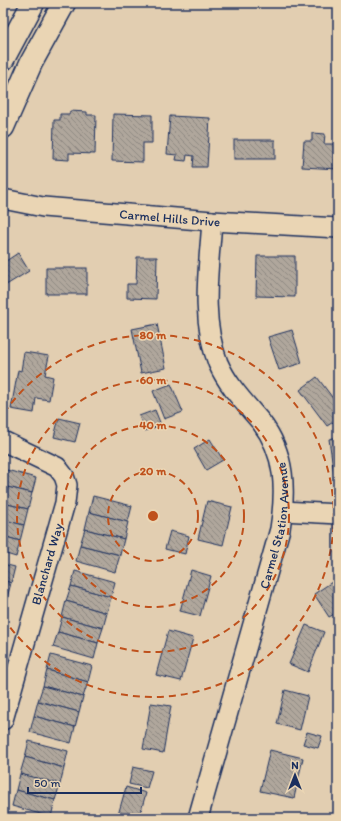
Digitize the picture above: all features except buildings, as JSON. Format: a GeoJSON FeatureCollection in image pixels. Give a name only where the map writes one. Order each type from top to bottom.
{"type":"FeatureCollection","features":[{"type":"Feature","properties":{"kind":"main road"},"geometry":{"type":"LineString","coordinates":[[3,59],[33,3]]}},
{"type":"Feature","properties":{"kind":"main road"},"geometry":{"type":"LineString","coordinates":[[3,127],[31,63],[64,3]]}},
{"type":"Feature","properties":{"kind":"street","name":"Carmel Hills Drive"},"geometry":{"type":"LineString","coordinates":[[3,199],[43,207],[212,221],[338,228]]}},
{"type":"Feature","properties":{"kind":"street","name":"Carmel Station Avenue"},"geometry":{"type":"LineString","coordinates":[[198,818],[280,529],[284,490],[282,467],[273,441],[228,381],[219,364],[211,340],[207,302],[212,221]]}},
{"type":"Feature","properties":{"kind":"street","name":"Blanchard Way"},"geometry":{"type":"LineString","coordinates":[[3,441],[57,467],[64,476],[67,485],[65,504],[3,720]]}},
{"type":"Feature","properties":{"kind":"street"},"geometry":{"type":"LineString","coordinates":[[283,511],[338,514]]}}]}
